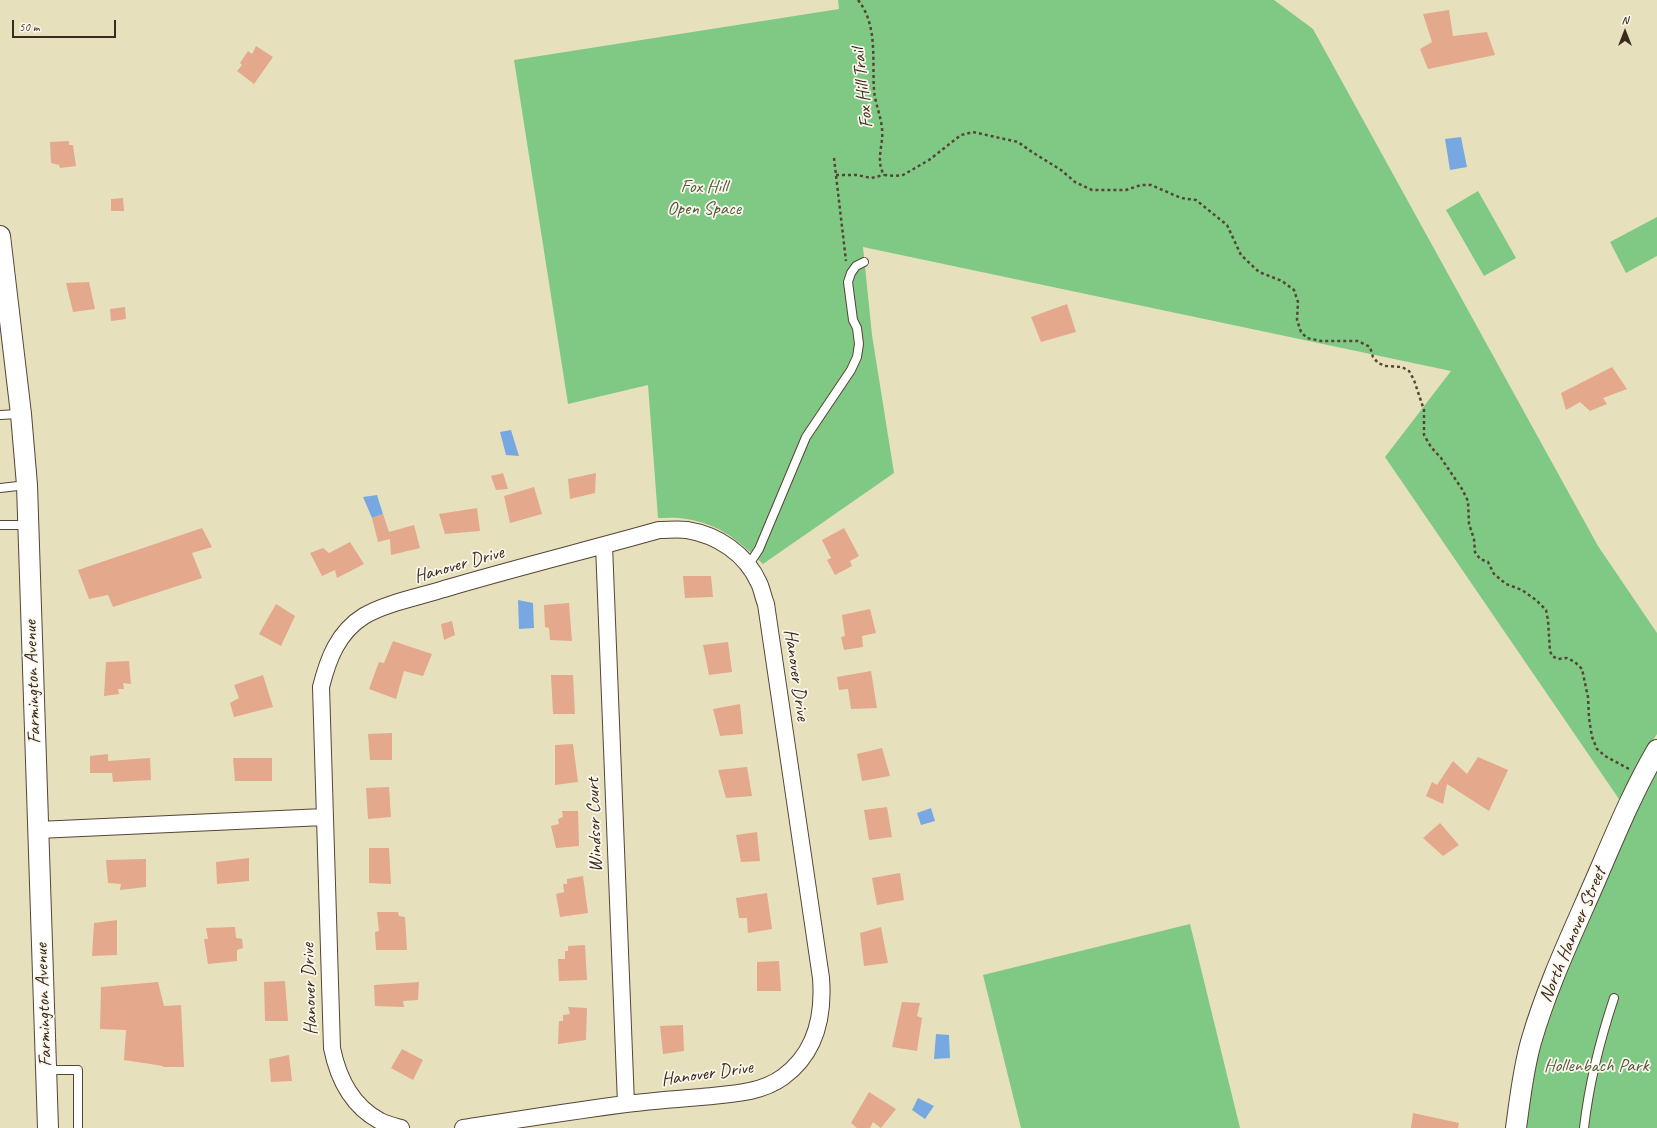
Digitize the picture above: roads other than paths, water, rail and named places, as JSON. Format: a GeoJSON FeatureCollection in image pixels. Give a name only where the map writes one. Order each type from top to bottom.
{"type":"FeatureCollection","features":[{"type":"Feature","properties":{"kind":"street","name":"Farmington Avenue"},"geometry":{"type":"LineString","coordinates":[[0,236],[4,306],[21,414],[28,485],[28,525],[48,1128]]}},
{"type":"Feature","properties":{"kind":"street","name":"Hanover Drive"},"geometry":{"type":"LineString","coordinates":[[401,1128],[381,1121],[364,1110],[347,1090],[336,1067],[332,1048],[321,687],[333,649],[345,633],[363,617],[388,606],[461,584],[659,530],[686,530],[710,536],[728,545],[748,566],[759,583],[767,611],[821,978],[823,1000],[819,1024],[809,1049],[798,1065],[782,1078],[761,1088],[734,1094],[626,1104],[463,1128]]}},
{"type":"Feature","properties":{"kind":"street","name":"Windsor Court"},"geometry":{"type":"LineString","coordinates":[[604,545],[626,1104]]}},
{"type":"Feature","properties":{"kind":"street","name":"North Hanover Street"},"geometry":{"type":"LineString","coordinates":[[1516,1128],[1529,1050],[1539,1015],[1575,926],[1642,776],[1657,750]]}},
{"type":"Feature","properties":{"kind":"street"},"geometry":{"type":"LineString","coordinates":[[38,830],[324,817]]}},
{"type":"Feature","properties":{"kind":"lane"},"geometry":{"type":"LineString","coordinates":[[748,566],[759,549],[806,437],[851,370],[857,357],[859,344],[857,328],[853,320],[848,282],[851,273],[856,266],[864,262]]}},
{"type":"Feature","properties":{"kind":"lane"},"geometry":{"type":"LineString","coordinates":[[0,415],[21,414]]}},
{"type":"Feature","properties":{"kind":"lane"},"geometry":{"type":"LineString","coordinates":[[0,488],[28,485]]}},
{"type":"Feature","properties":{"kind":"lane"},"geometry":{"type":"LineString","coordinates":[[0,525],[28,525]]}},
{"type":"Feature","properties":{"kind":"lane"},"geometry":{"type":"LineString","coordinates":[[1584,1128],[1604,1030],[1614,998]]}},
{"type":"Feature","properties":{"kind":"lane"},"geometry":{"type":"LineString","coordinates":[[46,1070],[78,1070],[78,1128]]}},
{"type":"Feature","properties":{"kind":"water"},"geometry":{"type":"Polygon","coordinates":[[[1461,137],[1467,167],[1450,170],[1445,139],[1461,137]]]}},
{"type":"Feature","properties":{"kind":"water"},"geometry":{"type":"Polygon","coordinates":[[[511,430],[519,456],[506,455],[500,432],[511,430]]]}},
{"type":"Feature","properties":{"kind":"water"},"geometry":{"type":"Polygon","coordinates":[[[377,495],[383,514],[372,518],[363,497],[377,495]]]}},
{"type":"Feature","properties":{"kind":"water"},"geometry":{"type":"Polygon","coordinates":[[[518,600],[533,603],[534,628],[519,629],[518,600]]]}},
{"type":"Feature","properties":{"kind":"water"},"geometry":{"type":"Polygon","coordinates":[[[931,808],[935,821],[921,825],[917,813],[931,808]]]}},
{"type":"Feature","properties":{"kind":"water"},"geometry":{"type":"Polygon","coordinates":[[[936,1034],[949,1035],[950,1058],[934,1059],[936,1034]]]}},
{"type":"Feature","properties":{"kind":"water"},"geometry":{"type":"Polygon","coordinates":[[[918,1098],[934,1106],[925,1119],[912,1110],[918,1098]]]}},
{"type":"Feature","properties":{"kind":"park label","name":"Fox Hill Open Space"},"geometry":{"type":"Point","coordinates":[704,198]}},
{"type":"Feature","properties":{"kind":"park label","name":"Hollenbach Park"},"geometry":{"type":"Point","coordinates":[1596,1066]}}]}
